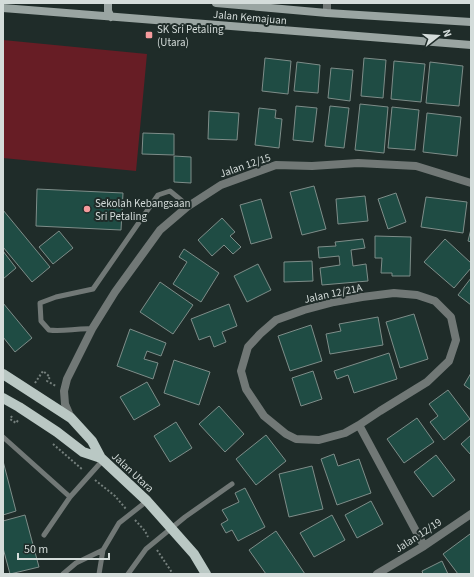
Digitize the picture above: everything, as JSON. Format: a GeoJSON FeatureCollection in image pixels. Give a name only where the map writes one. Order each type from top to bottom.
{"type":"FeatureCollection","features":[{"type":"Feature","properties":{"kind":"main road"},"geometry":{"type":"LineString","coordinates":[[108,3],[108,11],[111,17]]}},
{"type":"Feature","properties":{"kind":"main road","name":"Jalan Kemajuan"},"geometry":{"type":"LineString","coordinates":[[216,3],[326,13],[471,22]]}},
{"type":"Feature","properties":{"kind":"main road","name":"Jalan Kemajuan"},"geometry":{"type":"LineString","coordinates":[[3,8],[471,45]]}},
{"type":"Feature","properties":{"kind":"main road"},"geometry":{"type":"LineString","coordinates":[[3,374],[71,418],[92,441],[102,459]]}},
{"type":"Feature","properties":{"kind":"main road","name":"Jalan Utara"},"geometry":{"type":"LineString","coordinates":[[3,398],[57,432],[83,452],[102,459],[147,501],[194,554],[206,574]]}},
{"type":"Feature","properties":{"kind":"street"},"geometry":{"type":"LineString","coordinates":[[326,13],[327,3]]}},
{"type":"Feature","properties":{"kind":"street","name":"Jalan 12/15"},"geometry":{"type":"LineString","coordinates":[[71,418],[65,404],[64,391],[68,379],[92,329],[115,292],[160,230],[187,207],[221,185],[276,165],[312,166],[358,162],[416,166],[471,182]]}},
{"type":"Feature","properties":{"kind":"street","name":"Jalan 12/21A"},"geometry":{"type":"LineString","coordinates":[[394,293],[417,295],[434,300],[452,317],[456,340],[448,361],[427,382],[359,426],[345,433],[319,440],[296,438],[286,434],[264,416],[246,388],[241,371],[248,347],[276,320],[304,310],[334,302],[394,293]]}},
{"type":"Feature","properties":{"kind":"street"},"geometry":{"type":"LineString","coordinates":[[359,426],[424,546]]}},
{"type":"Feature","properties":{"kind":"street","name":"Jalan 12/19"},"geometry":{"type":"LineString","coordinates":[[376,574],[424,546],[471,514]]}},
{"type":"Feature","properties":{"kind":"lane"},"geometry":{"type":"LineString","coordinates":[[92,329],[83,328],[58,331],[49,330],[41,321],[40,303],[56,297],[93,289],[158,195],[170,191],[187,207]]}},
{"type":"Feature","properties":{"kind":"lane"},"geometry":{"type":"LineString","coordinates":[[3,437],[70,497]]}},
{"type":"Feature","properties":{"kind":"lane"},"geometry":{"type":"LineString","coordinates":[[44,535],[70,497],[102,459]]}},
{"type":"Feature","properties":{"kind":"lane"},"geometry":{"type":"LineString","coordinates":[[128,574],[146,548],[194,510],[232,484]]}},
{"type":"Feature","properties":{"kind":"lane"},"geometry":{"type":"LineString","coordinates":[[99,574],[103,550],[119,523],[147,501]]}},
{"type":"Feature","properties":{"kind":"lane"},"geometry":{"type":"LineString","coordinates":[[63,574],[76,563],[103,550]]}},
{"type":"Feature","properties":{"kind":"path"},"geometry":{"type":"LineString","coordinates":[[40,376],[43,371],[50,376],[47,381],[57,387]]}},
{"type":"Feature","properties":{"kind":"path"},"geometry":{"type":"LineString","coordinates":[[9,412],[15,414]]}},
{"type":"Feature","properties":{"kind":"path"},"geometry":{"type":"LineString","coordinates":[[10,419],[16,423],[20,418]]}},
{"type":"Feature","properties":{"kind":"path"},"geometry":{"type":"LineString","coordinates":[[51,443],[115,496],[145,531],[152,544],[173,574]]}},
{"type":"Feature","properties":{"kind":"shaded area"},"geometry":{"type":"Polygon","coordinates":[[[3,40],[147,54],[136,171],[3,158],[3,40]]]}},
{"type":"Feature","properties":{"kind":"building"},"geometry":{"type":"Polygon","coordinates":[[[265,58],[291,61],[288,94],[262,91],[265,58]]]}},
{"type":"Feature","properties":{"kind":"building"},"geometry":{"type":"Polygon","coordinates":[[[364,58],[386,60],[383,98],[361,96],[364,58]]]}},
{"type":"Feature","properties":{"kind":"building"},"geometry":{"type":"Polygon","coordinates":[[[394,61],[425,64],[421,102],[391,99],[394,61]]]}},
{"type":"Feature","properties":{"kind":"building"},"geometry":{"type":"Polygon","coordinates":[[[297,62],[320,65],[318,93],[294,91],[297,62]]]}},
{"type":"Feature","properties":{"kind":"building"},"geometry":{"type":"Polygon","coordinates":[[[430,62],[463,66],[459,106],[426,103],[430,62]]]}},
{"type":"Feature","properties":{"kind":"building"},"geometry":{"type":"Polygon","coordinates":[[[331,68],[353,70],[350,101],[328,98],[331,68]]]}},
{"type":"Feature","properties":{"kind":"building"},"geometry":{"type":"Polygon","coordinates":[[[360,104],[388,107],[384,153],[355,150],[360,104]]]}},
{"type":"Feature","properties":{"kind":"building"},"geometry":{"type":"Polygon","coordinates":[[[296,106],[317,108],[313,142],[293,140],[296,106]]]}},
{"type":"Feature","properties":{"kind":"building"},"geometry":{"type":"Polygon","coordinates":[[[330,106],[349,108],[344,148],[325,146],[330,106]]]}},
{"type":"Feature","properties":{"kind":"building"},"geometry":{"type":"Polygon","coordinates":[[[392,107],[419,110],[415,150],[388,148],[392,107]]]}},
{"type":"Feature","properties":{"kind":"building"},"geometry":{"type":"Polygon","coordinates":[[[259,108],[276,110],[275,118],[282,119],[279,148],[255,145],[259,108]]]}},
{"type":"Feature","properties":{"kind":"building"},"geometry":{"type":"Polygon","coordinates":[[[209,111],[239,113],[237,140],[208,139],[209,111]]]}},
{"type":"Feature","properties":{"kind":"building"},"geometry":{"type":"Polygon","coordinates":[[[427,113],[461,117],[457,156],[423,152],[427,113]]]}},
{"type":"Feature","properties":{"kind":"building"},"geometry":{"type":"Polygon","coordinates":[[[143,133],[174,134],[174,155],[142,154],[143,133]]]}},
{"type":"Feature","properties":{"kind":"building"},"geometry":{"type":"Polygon","coordinates":[[[174,156],[191,157],[191,183],[174,182],[174,156]]]}},
{"type":"Feature","properties":{"kind":"building"},"geometry":{"type":"Polygon","coordinates":[[[314,186],[326,229],[302,235],[290,192],[314,186]]]}},
{"type":"Feature","properties":{"kind":"building"},"geometry":{"type":"Polygon","coordinates":[[[37,189],[123,193],[121,230],[36,226],[37,189]]]}},
{"type":"Feature","properties":{"kind":"building"},"geometry":{"type":"Polygon","coordinates":[[[396,193],[406,222],[388,229],[378,199],[396,193]]]}},
{"type":"Feature","properties":{"kind":"building"},"geometry":{"type":"Polygon","coordinates":[[[365,196],[368,221],[338,224],[336,199],[365,196]]]}},
{"type":"Feature","properties":{"kind":"building"},"geometry":{"type":"Polygon","coordinates":[[[426,197],[467,202],[463,233],[421,227],[426,197]]]}},
{"type":"Feature","properties":{"kind":"building"},"geometry":{"type":"Polygon","coordinates":[[[261,199],[272,238],[251,244],[240,205],[261,199]]]}},
{"type":"Feature","properties":{"kind":"building"},"geometry":{"type":"Polygon","coordinates":[[[3,210],[50,267],[32,282],[3,247],[3,210]]]}},
{"type":"Feature","properties":{"kind":"building"},"geometry":{"type":"Polygon","coordinates":[[[222,218],[235,232],[230,236],[241,247],[233,254],[224,245],[212,256],[198,240],[222,218]]]}},
{"type":"Feature","properties":{"kind":"building"},"geometry":{"type":"Polygon","coordinates":[[[471,229],[471,242],[468,241],[471,229]]]}},
{"type":"Feature","properties":{"kind":"building"},"geometry":{"type":"Polygon","coordinates":[[[59,231],[73,248],[53,264],[39,247],[59,231]]]}},
{"type":"Feature","properties":{"kind":"building"},"geometry":{"type":"Polygon","coordinates":[[[375,236],[411,237],[410,276],[392,276],[392,273],[381,273],[382,258],[375,258],[375,236]]]}},
{"type":"Feature","properties":{"kind":"building"},"geometry":{"type":"Polygon","coordinates":[[[363,239],[365,248],[351,250],[353,266],[366,264],[368,281],[322,285],[320,268],[340,265],[339,256],[319,258],[318,247],[336,246],[335,242],[363,239]]]}},
{"type":"Feature","properties":{"kind":"building"},"geometry":{"type":"Polygon","coordinates":[[[445,239],[471,263],[471,268],[454,288],[424,262],[445,239]]]}},
{"type":"Feature","properties":{"kind":"building"},"geometry":{"type":"Polygon","coordinates":[[[184,249],[219,273],[201,302],[173,284],[187,262],[179,257],[184,249]]]}},
{"type":"Feature","properties":{"kind":"building"},"geometry":{"type":"Polygon","coordinates":[[[3,251],[16,268],[3,279],[3,251]]]}},
{"type":"Feature","properties":{"kind":"building"},"geometry":{"type":"Polygon","coordinates":[[[312,261],[313,281],[284,282],[284,262],[312,261]]]}},
{"type":"Feature","properties":{"kind":"building"},"geometry":{"type":"Polygon","coordinates":[[[258,264],[271,290],[247,302],[234,276],[258,264]]]}},
{"type":"Feature","properties":{"kind":"building"},"geometry":{"type":"Polygon","coordinates":[[[471,278],[471,305],[458,295],[471,278]]]}},
{"type":"Feature","properties":{"kind":"building"},"geometry":{"type":"Polygon","coordinates":[[[160,282],[193,305],[173,334],[140,312],[160,282]]]}},
{"type":"Feature","properties":{"kind":"building"},"geometry":{"type":"Polygon","coordinates":[[[3,303],[32,338],[15,352],[3,337],[3,303]]]}},
{"type":"Feature","properties":{"kind":"building"},"geometry":{"type":"Polygon","coordinates":[[[229,304],[237,326],[222,332],[226,342],[214,347],[210,336],[199,340],[191,319],[229,304]]]}},
{"type":"Feature","properties":{"kind":"building"},"geometry":{"type":"Polygon","coordinates":[[[414,314],[428,359],[400,368],[386,322],[414,314]]]}},
{"type":"Feature","properties":{"kind":"building"},"geometry":{"type":"Polygon","coordinates":[[[378,317],[383,345],[330,354],[326,334],[341,331],[339,324],[378,317]]]}},
{"type":"Feature","properties":{"kind":"building"},"geometry":{"type":"Polygon","coordinates":[[[311,325],[322,361],[290,371],[278,336],[311,325]]]}},
{"type":"Feature","properties":{"kind":"building"},"geometry":{"type":"Polygon","coordinates":[[[130,329],[166,343],[161,356],[147,351],[144,359],[158,363],[153,379],[117,366],[130,329]]]}},
{"type":"Feature","properties":{"kind":"building"},"geometry":{"type":"Polygon","coordinates":[[[389,353],[397,379],[354,393],[348,375],[337,379],[334,371],[389,353]]]}},
{"type":"Feature","properties":{"kind":"building"},"geometry":{"type":"Polygon","coordinates":[[[174,360],[210,372],[199,405],[164,393],[174,360]]]}},
{"type":"Feature","properties":{"kind":"building"},"geometry":{"type":"Polygon","coordinates":[[[313,371],[322,399],[301,406],[292,378],[313,371]]]}},
{"type":"Feature","properties":{"kind":"building"},"geometry":{"type":"Polygon","coordinates":[[[471,373],[471,390],[464,385],[471,373]]]}},
{"type":"Feature","properties":{"kind":"building"},"geometry":{"type":"Polygon","coordinates":[[[147,382],[160,405],[134,420],[120,397],[147,382]]]}},
{"type":"Feature","properties":{"kind":"building"},"geometry":{"type":"Polygon","coordinates":[[[448,390],[470,419],[444,440],[430,422],[438,416],[429,404],[448,390]]]}},
{"type":"Feature","properties":{"kind":"building"},"geometry":{"type":"Polygon","coordinates":[[[219,406],[244,434],[225,452],[199,424],[219,406]]]}},
{"type":"Feature","properties":{"kind":"building"},"geometry":{"type":"Polygon","coordinates":[[[417,418],[434,442],[404,463],[387,439],[417,418]]]}},
{"type":"Feature","properties":{"kind":"building"},"geometry":{"type":"Polygon","coordinates":[[[176,422],[192,448],[170,462],[154,436],[176,422]]]}},
{"type":"Feature","properties":{"kind":"building"},"geometry":{"type":"Polygon","coordinates":[[[266,435],[286,461],[256,485],[236,459],[266,435]]]}},
{"type":"Feature","properties":{"kind":"building"},"geometry":{"type":"Polygon","coordinates":[[[471,435],[471,455],[461,444],[471,435]]]}},
{"type":"Feature","properties":{"kind":"building"},"geometry":{"type":"Polygon","coordinates":[[[334,454],[338,466],[359,459],[371,493],[337,505],[321,459],[334,454]]]}},
{"type":"Feature","properties":{"kind":"building"},"geometry":{"type":"Polygon","coordinates":[[[436,455],[455,480],[433,497],[414,472],[436,455]]]}},
{"type":"Feature","properties":{"kind":"building"},"geometry":{"type":"Polygon","coordinates":[[[3,461],[16,511],[3,515],[3,461]]]}},
{"type":"Feature","properties":{"kind":"building"},"geometry":{"type":"Polygon","coordinates":[[[312,466],[323,509],[289,517],[279,474],[312,466]]]}},
{"type":"Feature","properties":{"kind":"building"},"geometry":{"type":"Polygon","coordinates":[[[245,488],[265,527],[238,541],[232,530],[226,533],[221,524],[228,520],[222,510],[239,502],[235,493],[245,488]]]}},
{"type":"Feature","properties":{"kind":"building"},"geometry":{"type":"Polygon","coordinates":[[[371,501],[383,524],[357,538],[345,515],[371,501]]]}},
{"type":"Feature","properties":{"kind":"building"},"geometry":{"type":"Polygon","coordinates":[[[25,515],[39,567],[10,574],[3,548],[3,521],[25,515]]]}},
{"type":"Feature","properties":{"kind":"building"},"geometry":{"type":"Polygon","coordinates":[[[332,515],[345,540],[314,557],[300,533],[332,515]]]}},
{"type":"Feature","properties":{"kind":"building"},"geometry":{"type":"Polygon","coordinates":[[[276,531],[305,574],[266,574],[249,550],[276,531]]]}},
{"type":"Feature","properties":{"kind":"building"},"geometry":{"type":"Polygon","coordinates":[[[470,534],[471,574],[458,574],[443,554],[470,534]]]}},
{"type":"Feature","properties":{"kind":"building"},"geometry":{"type":"Polygon","coordinates":[[[442,561],[448,574],[423,574],[422,571],[442,561]]]}},
{"type":"Feature","properties":{"kind":"place","name":"SK Sri Petaling (Utara)"},"geometry":{"type":"Point","coordinates":[149,35]}},
{"type":"Feature","properties":{"kind":"place","name":"Sekolah Kebangsaan Sri Petaling"},"geometry":{"type":"Point","coordinates":[87,209]}}]}
